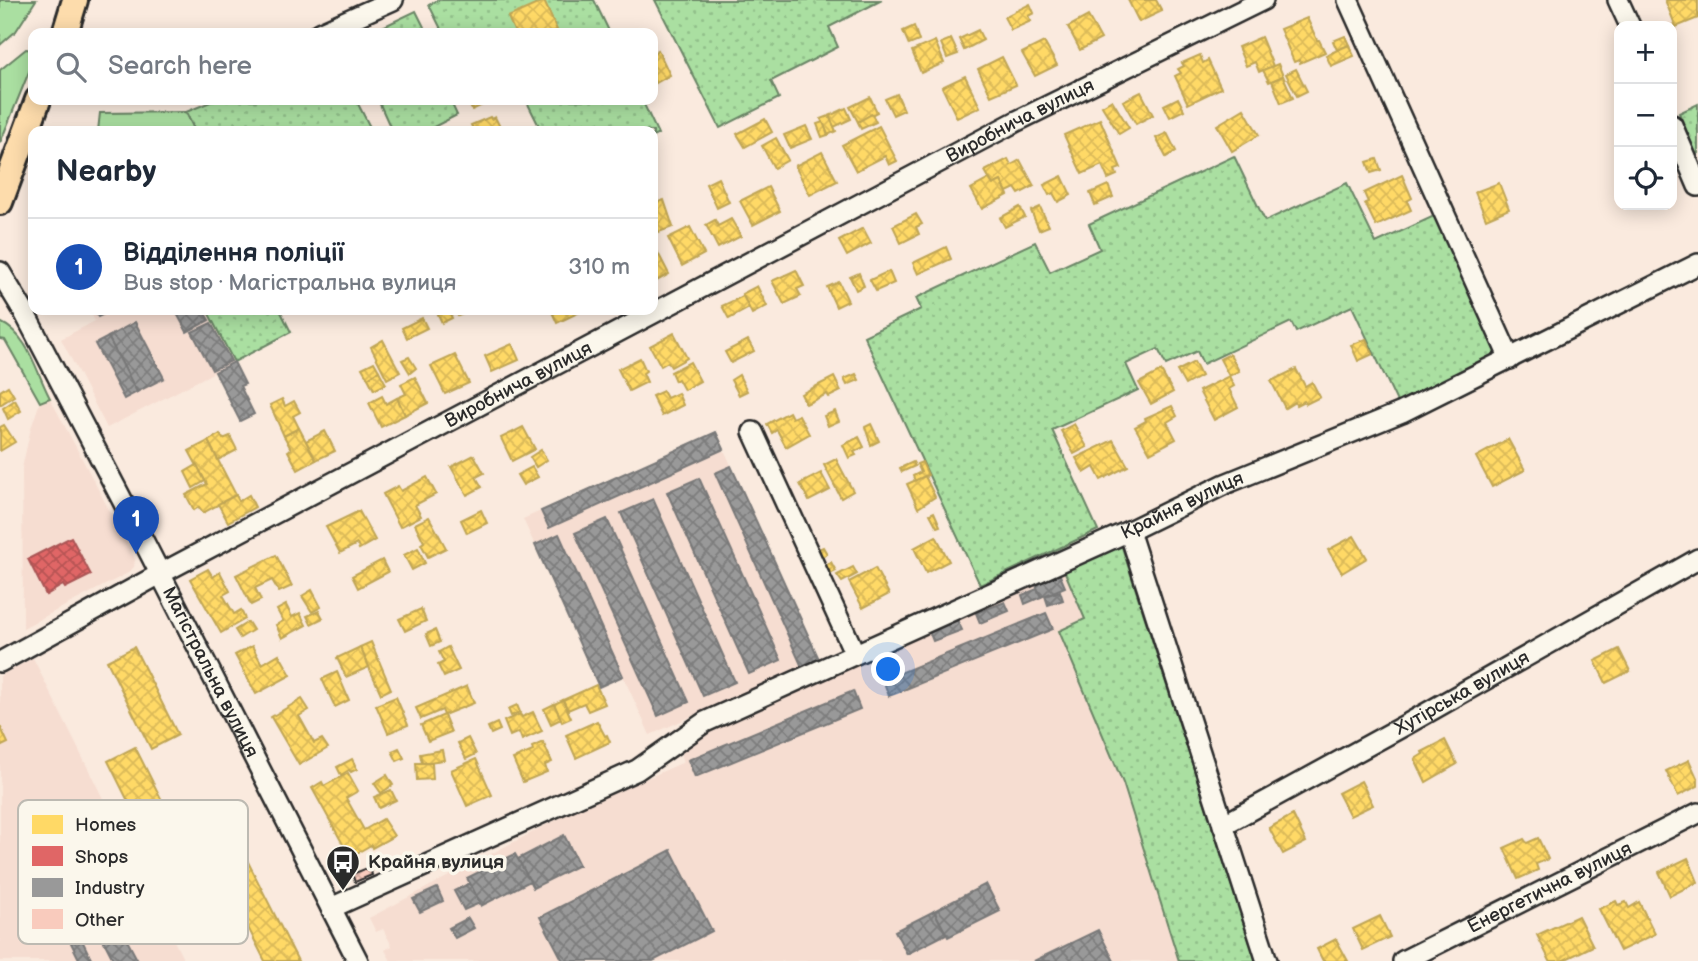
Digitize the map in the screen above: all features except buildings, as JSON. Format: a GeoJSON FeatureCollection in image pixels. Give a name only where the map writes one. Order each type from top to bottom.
{"type":"FeatureCollection","features":[{"type":"Feature","properties":{"kind":"main road"},"geometry":{"type":"LineString","coordinates":[[67,28],[75,0]]}},
{"type":"Feature","properties":{"kind":"main road"},"geometry":{"type":"LineString","coordinates":[[29,126],[37,105]]}},
{"type":"Feature","properties":{"kind":"main road"},"geometry":{"type":"LineString","coordinates":[[0,202],[28,129]]}},
{"type":"Feature","properties":{"kind":"street"},"geometry":{"type":"LineString","coordinates":[[330,28],[393,0]]}},
{"type":"Feature","properties":{"kind":"street","name":"Виробнича вулиця"},"geometry":{"type":"LineString","coordinates":[[658,311],[1017,121],[1264,0]]}},
{"type":"Feature","properties":{"kind":"street"},"geometry":{"type":"LineString","coordinates":[[1348,0],[1510,359]]}},
{"type":"Feature","properties":{"kind":"street"},"geometry":{"type":"LineString","coordinates":[[1618,0],[1628,21]]}},
{"type":"Feature","properties":{"kind":"street"},"geometry":{"type":"LineString","coordinates":[[1677,137],[1698,186]]}},
{"type":"Feature","properties":{"kind":"street","name":"Крайня вулиця"},"geometry":{"type":"LineString","coordinates":[[331,908],[637,770],[705,722],[1129,531],[1226,484],[1402,412],[1698,264]]}},
{"type":"Feature","properties":{"kind":"street","name":"Магістральна вулиця"},"geometry":{"type":"LineString","coordinates":[[0,272],[23,310],[358,961]]}},
{"type":"Feature","properties":{"kind":"street","name":"Виробнича вулиця"},"geometry":{"type":"LineString","coordinates":[[0,662],[160,574],[650,315]]}},
{"type":"Feature","properties":{"kind":"street"},"geometry":{"type":"LineString","coordinates":[[753,432],[855,654]]}},
{"type":"Feature","properties":{"kind":"street"},"geometry":{"type":"LineString","coordinates":[[1129,531],[1267,961]]}},
{"type":"Feature","properties":{"kind":"street","name":"Хутірська вулиця"},"geometry":{"type":"LineString","coordinates":[[1223,825],[1698,559]]}},
{"type":"Feature","properties":{"kind":"street","name":"Енергетична вулиця"},"geometry":{"type":"LineString","coordinates":[[1403,961],[1698,813]]}},
{"type":"Feature","properties":{"kind":"shaded area"},"geometry":{"type":"Polygon","coordinates":[[[92,315],[210,315],[234,362],[107,428],[61,339],[95,321],[92,315]]]}},
{"type":"Feature","properties":{"kind":"shaded area"},"geometry":{"type":"Polygon","coordinates":[[[50,398],[135,559],[134,567],[128,573],[23,628],[22,468],[40,402],[50,398]]]}},
{"type":"Feature","properties":{"kind":"shaded area"},"geometry":{"type":"Polygon","coordinates":[[[716,432],[819,659],[650,735],[623,676],[599,687],[523,519],[716,432]]]}},
{"type":"Feature","properties":{"kind":"shaded area"},"geometry":{"type":"Polygon","coordinates":[[[1064,570],[1085,619],[1059,631],[1123,783],[1179,961],[391,961],[385,950],[392,946],[383,929],[376,932],[369,918],[573,811],[684,762],[679,749],[708,729],[1064,570]]]}},
{"type":"Feature","properties":{"kind":"shaded area"},"geometry":{"type":"Polygon","coordinates":[[[33,658],[104,800],[18,800],[18,944],[176,944],[184,961],[0,961],[0,676],[33,658]]]}},
{"type":"Feature","properties":{"kind":"green space"},"geometry":{"type":"Polygon","coordinates":[[[0,0],[36,0],[16,31],[0,45],[0,0]]]}},
{"type":"Feature","properties":{"kind":"green space"},"geometry":{"type":"Polygon","coordinates":[[[438,0],[594,0],[608,28],[440,28],[429,5],[438,0]]]}},
{"type":"Feature","properties":{"kind":"green space"},"geometry":{"type":"Polygon","coordinates":[[[655,0],[882,0],[829,27],[838,47],[771,81],[779,98],[720,128],[655,0]]]}},
{"type":"Feature","properties":{"kind":"green space"},"geometry":{"type":"Polygon","coordinates":[[[416,11],[424,28],[380,28],[416,11]]]}},
{"type":"Feature","properties":{"kind":"green space"},"geometry":{"type":"Polygon","coordinates":[[[28,49],[28,74],[0,143],[0,70],[28,49]]]}},
{"type":"Feature","properties":{"kind":"green space"},"geometry":{"type":"Polygon","coordinates":[[[1698,104],[1698,158],[1679,113],[1698,104]]]}},
{"type":"Feature","properties":{"kind":"green space"},"geometry":{"type":"Polygon","coordinates":[[[203,105],[359,105],[369,126],[193,126],[186,112],[203,105]]]}},
{"type":"Feature","properties":{"kind":"green space"},"geometry":{"type":"Polygon","coordinates":[[[380,105],[452,105],[457,115],[436,126],[390,126],[380,105]]]}},
{"type":"Feature","properties":{"kind":"green space"},"geometry":{"type":"Polygon","coordinates":[[[528,105],[644,105],[654,126],[539,126],[528,105]]]}},
{"type":"Feature","properties":{"kind":"green space"},"geometry":{"type":"Polygon","coordinates":[[[186,112],[193,126],[99,126],[100,113],[186,112]]]}},
{"type":"Feature","properties":{"kind":"green space"},"geometry":{"type":"Polygon","coordinates":[[[1234,156],[1265,221],[1347,183],[1376,243],[1434,216],[1498,354],[1397,402],[1352,306],[1296,332],[1291,322],[1203,364],[1197,351],[1166,365],[1158,349],[1126,364],[1138,390],[1052,430],[1098,530],[980,585],[864,336],[921,309],[916,298],[1035,242],[1050,272],[1100,249],[1089,224],[1234,156]]]}},
{"type":"Feature","properties":{"kind":"green space"},"geometry":{"type":"Polygon","coordinates":[[[210,315],[282,315],[291,332],[234,362],[210,315]]]}},
{"type":"Feature","properties":{"kind":"green space"},"geometry":{"type":"Polygon","coordinates":[[[0,322],[10,328],[25,345],[50,398],[40,402],[5,340],[0,339],[0,322]]]}},
{"type":"Feature","properties":{"kind":"green space"},"geometry":{"type":"Polygon","coordinates":[[[1121,544],[1256,961],[1179,961],[1123,783],[1059,631],[1085,619],[1064,570],[1121,544]]]}},
{"type":"Feature","properties":{"kind":"place","name":"Відділення поліції"},"geometry":{"type":"Point","coordinates":[136,554]}},
{"type":"Feature","properties":{"kind":"place","name":"Крайня вулиця"},"geometry":{"type":"Point","coordinates":[343,892]}}]}
